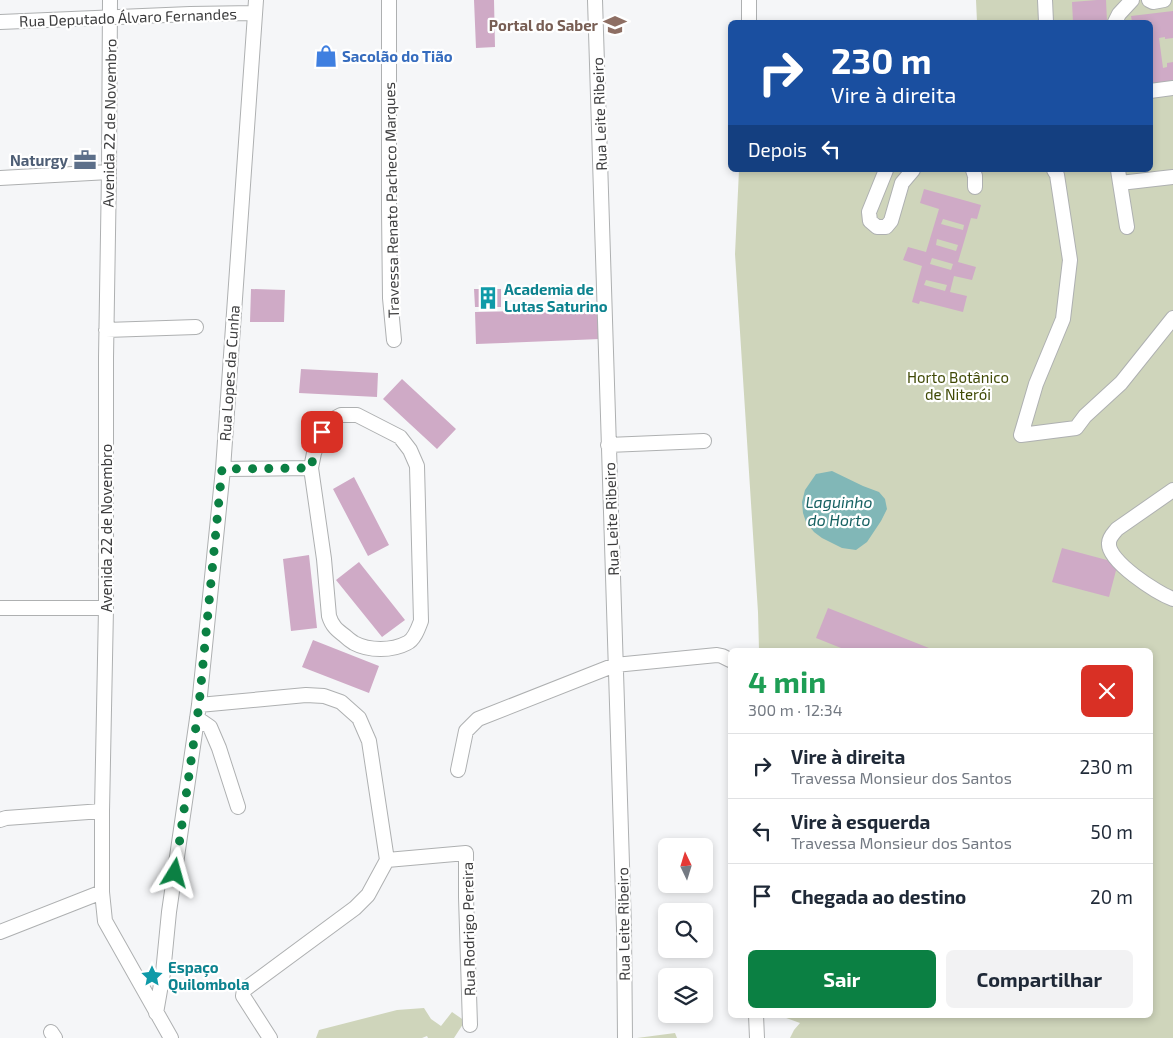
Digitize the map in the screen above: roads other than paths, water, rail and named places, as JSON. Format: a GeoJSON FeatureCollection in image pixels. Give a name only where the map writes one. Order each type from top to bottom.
{"type":"FeatureCollection","features":[{"type":"Feature","properties":{"kind":"street","name":"Avenida 22 de Novembro"},"geometry":{"type":"LineString","coordinates":[[110,0],[102,892],[105,921],[171,1038]]}},
{"type":"Feature","properties":{"kind":"street","name":"Travessa Renato Pacheco Marques"},"geometry":{"type":"LineString","coordinates":[[389,0],[390,298],[394,340]]}},
{"type":"Feature","properties":{"kind":"street","name":"Rua Leite Ribeiro"},"geometry":{"type":"LineString","coordinates":[[595,0],[624,928],[625,1038]]}},
{"type":"Feature","properties":{"kind":"street"},"geometry":{"type":"LineString","coordinates":[[749,0],[749,20]]}},
{"type":"Feature","properties":{"kind":"street"},"geometry":{"type":"LineString","coordinates":[[1045,0],[1046,20]]}},
{"type":"Feature","properties":{"kind":"street"},"geometry":{"type":"LineString","coordinates":[[1118,15],[1132,0]]}},
{"type":"Feature","properties":{"kind":"street"},"geometry":{"type":"LineString","coordinates":[[1149,0],[1153,2],[1164,0]]}},
{"type":"Feature","properties":{"kind":"street","name":"Rua Deputado Álvaro Fernandes"},"geometry":{"type":"LineString","coordinates":[[0,22],[190,14],[255,6]]}},
{"type":"Feature","properties":{"kind":"street","name":"Rua Lopes da Cunha"},"geometry":{"type":"LineString","coordinates":[[156,1013],[163,974],[169,912],[198,711],[222,469],[255,6]]}},
{"type":"Feature","properties":{"kind":"street"},"geometry":{"type":"LineString","coordinates":[[1153,91],[1173,88]]}},
{"type":"Feature","properties":{"kind":"street"},"geometry":{"type":"LineString","coordinates":[[0,178],[109,172]]}},
{"type":"Feature","properties":{"kind":"street"},"geometry":{"type":"LineString","coordinates":[[885,172],[869,212],[870,221],[877,227],[886,227],[891,221],[902,183],[911,172]]}},
{"type":"Feature","properties":{"kind":"street"},"geometry":{"type":"LineString","coordinates":[[974,172],[974,187]]}},
{"type":"Feature","properties":{"kind":"street"},"geometry":{"type":"LineString","coordinates":[[1055,172],[1070,260],[1063,319],[1036,384],[1021,435],[1076,428],[1089,422],[1124,393],[1173,333]]}},
{"type":"Feature","properties":{"kind":"street"},"geometry":{"type":"LineString","coordinates":[[1127,227],[1119,177],[1173,177]]}},
{"type":"Feature","properties":{"kind":"street"},"geometry":{"type":"LineString","coordinates":[[1076,428],[1085,416],[1121,383],[1173,318]]}},
{"type":"Feature","properties":{"kind":"street"},"geometry":{"type":"LineString","coordinates":[[106,330],[196,327]]}},
{"type":"Feature","properties":{"kind":"street"},"geometry":{"type":"LineString","coordinates":[[341,415],[357,415],[365,419],[400,437],[410,450],[417,466],[421,621],[416,633],[408,643],[391,649],[362,646],[354,643],[334,628],[330,622],[324,560],[311,468],[314,453],[322,432],[330,421],[341,415]]}},
{"type":"Feature","properties":{"kind":"street"},"geometry":{"type":"LineString","coordinates":[[608,445],[704,441]]}},
{"type":"Feature","properties":{"kind":"street"},"geometry":{"type":"LineString","coordinates":[[222,469],[311,468]]}},
{"type":"Feature","properties":{"kind":"street"},"geometry":{"type":"LineString","coordinates":[[1173,490],[1117,529],[1108,544],[1111,552],[1122,566],[1145,584],[1173,599]]}},
{"type":"Feature","properties":{"kind":"street"},"geometry":{"type":"LineString","coordinates":[[0,608],[106,608]]}},
{"type":"Feature","properties":{"kind":"street"},"geometry":{"type":"LineString","coordinates":[[458,770],[466,731],[478,719],[615,666],[717,655],[728,659]]}},
{"type":"Feature","properties":{"kind":"street"},"geometry":{"type":"LineString","coordinates":[[238,807],[219,748],[210,727],[198,711],[306,695],[324,696],[341,702],[359,718],[369,741],[387,860],[368,895],[355,908],[244,990],[243,996],[270,1038]]}},
{"type":"Feature","properties":{"kind":"street"},"geometry":{"type":"LineString","coordinates":[[0,820],[102,811]]}},
{"type":"Feature","properties":{"kind":"street","name":"Rua Rodrigo Pereira"},"geometry":{"type":"LineString","coordinates":[[387,860],[466,853],[470,1025]]}},
{"type":"Feature","properties":{"kind":"street"},"geometry":{"type":"LineString","coordinates":[[0,932],[102,892]]}},
{"type":"Feature","properties":{"kind":"street"},"geometry":{"type":"LineString","coordinates":[[756,1018],[757,1038]]}},
{"type":"Feature","properties":{"kind":"water","name":"Laguinho do Horto"},"geometry":{"type":"Polygon","coordinates":[[[832,471],[879,492],[885,499],[887,509],[881,521],[867,542],[856,550],[842,548],[822,538],[806,522],[803,513],[802,502],[805,490],[816,474],[832,471]]]}},
{"type":"Feature","properties":{"kind":"place","name":"Portal do Saber"},"geometry":{"type":"Point","coordinates":[615,25]}},
{"type":"Feature","properties":{"kind":"place","name":"Sacolão do Tião"},"geometry":{"type":"Point","coordinates":[326,56]}},
{"type":"Feature","properties":{"kind":"place","name":"Naturgy"},"geometry":{"type":"Point","coordinates":[85,160]}},
{"type":"Feature","properties":{"kind":"place","name":"Academia de Lutas Saturino"},"geometry":{"type":"Point","coordinates":[488,298]}},
{"type":"Feature","properties":{"kind":"place","name":"Espaço Quilombola"},"geometry":{"type":"Point","coordinates":[152,976]}},
{"type":"Feature","properties":{"kind":"park label","name":"Horto Botânico de Niterói"},"geometry":{"type":"Point","coordinates":[958,386]}}]}
